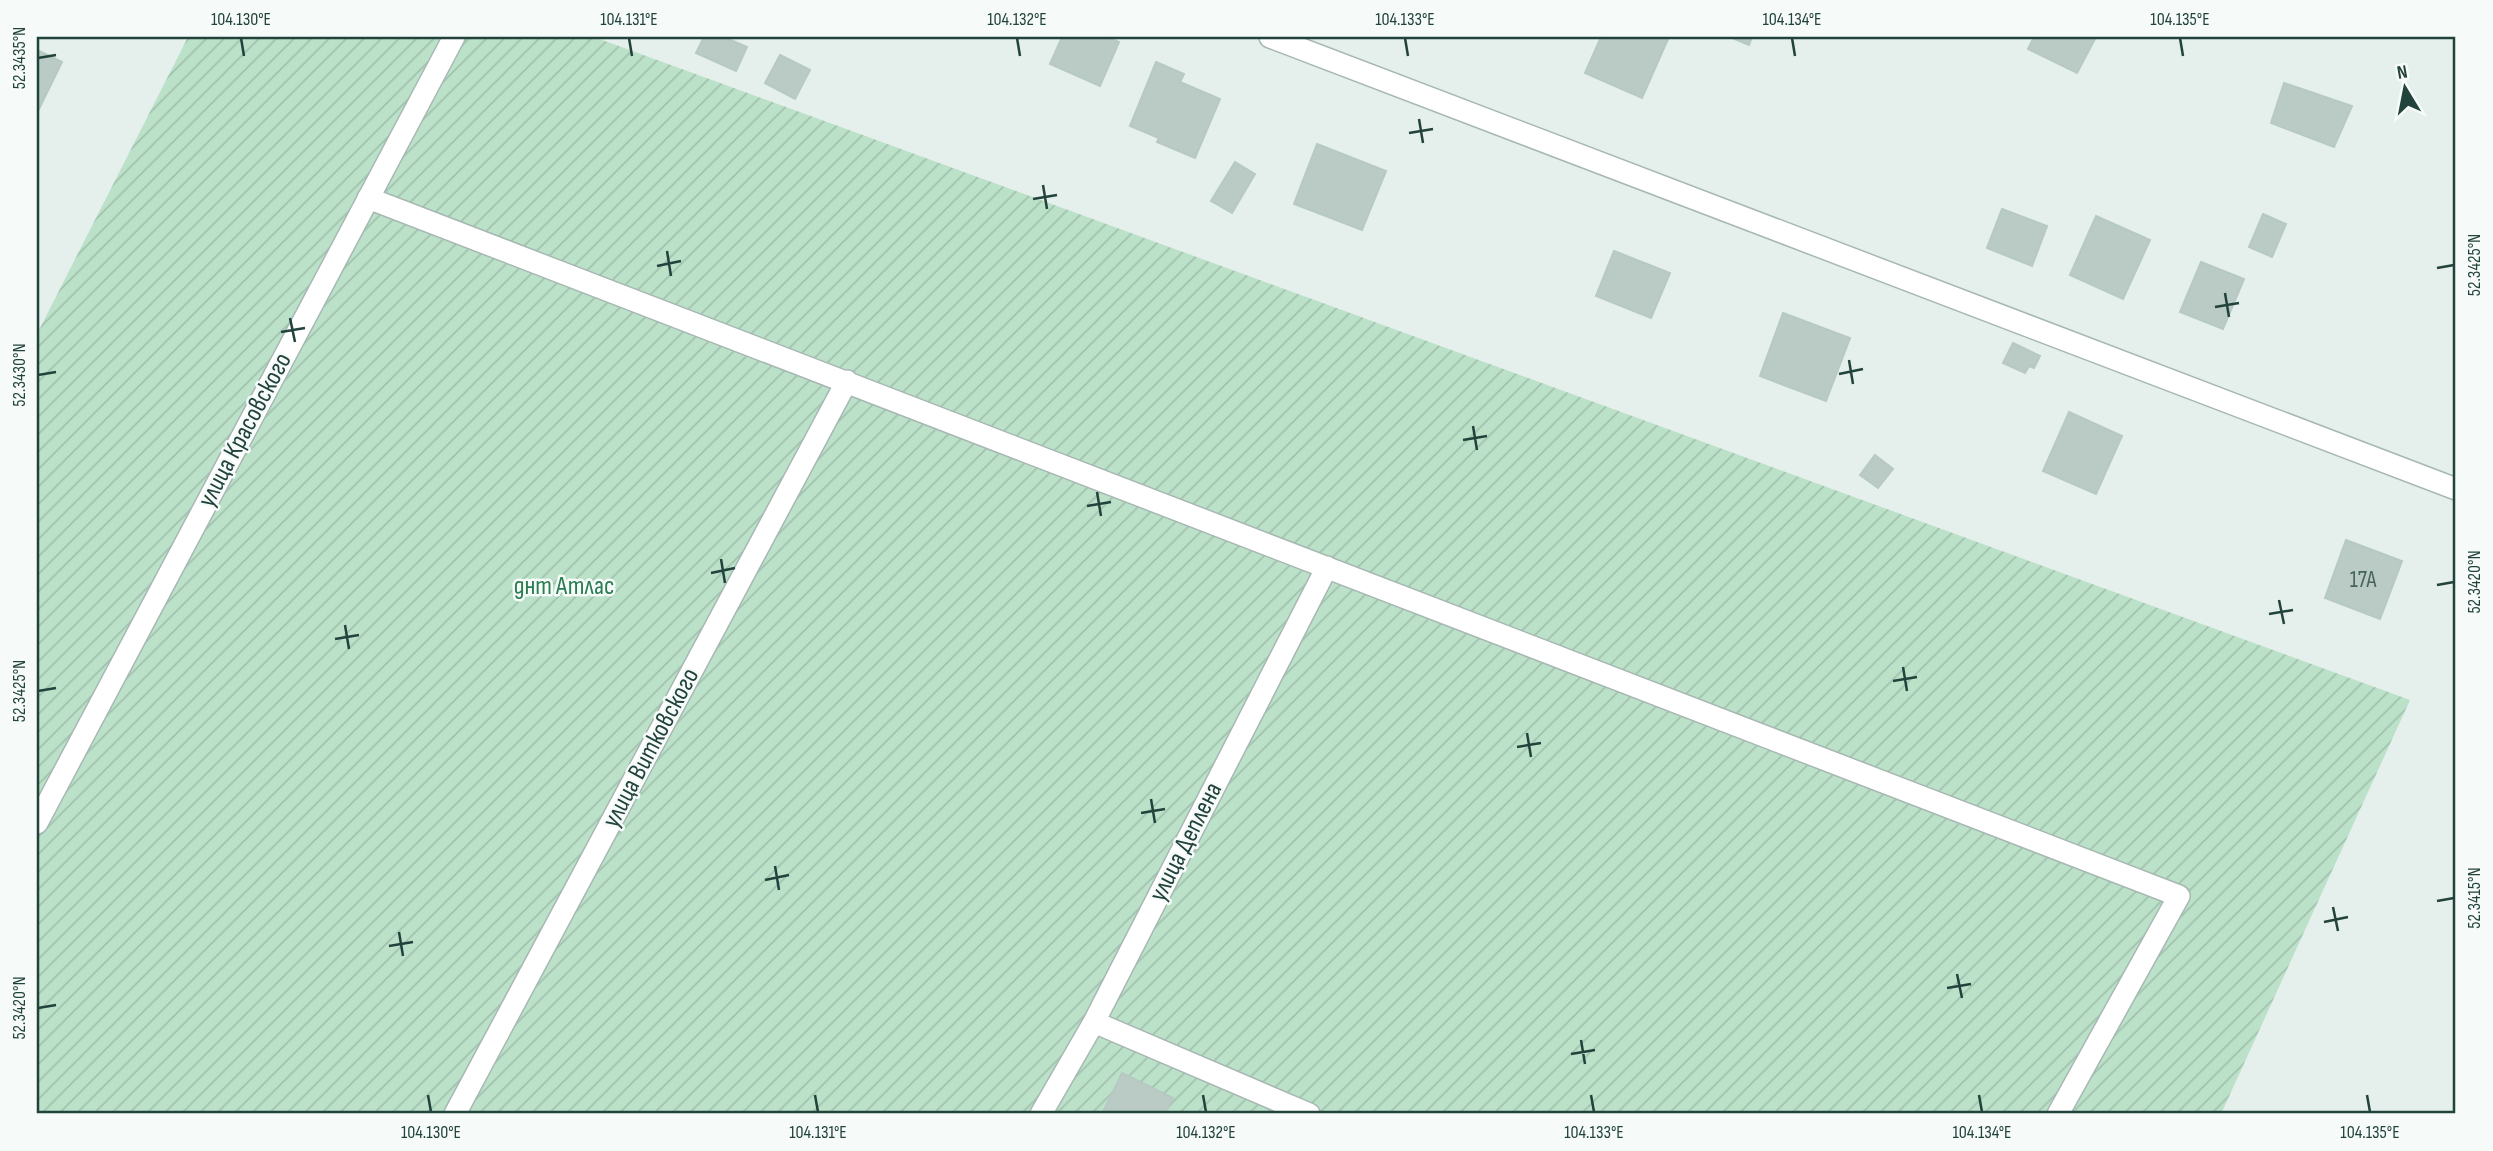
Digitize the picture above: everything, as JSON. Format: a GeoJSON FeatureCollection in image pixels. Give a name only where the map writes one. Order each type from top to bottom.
{"type":"FeatureCollection","features":[{"type":"Feature","properties":{"kind":"street","name":"улица Красовского"},"geometry":{"type":"LineString","coordinates":[[37,823],[454,37]]}},
{"type":"Feature","properties":{"kind":"street"},"geometry":{"type":"LineString","coordinates":[[1270,37],[2456,489]]}},
{"type":"Feature","properties":{"kind":"street"},"geometry":{"type":"LineString","coordinates":[[368,198],[2179,896],[2058,1114]]}},
{"type":"Feature","properties":{"kind":"street","name":"улица Витковского"},"geometry":{"type":"LineString","coordinates":[[455,1114],[847,382]]}},
{"type":"Feature","properties":{"kind":"street","name":"улица Деплена"},"geometry":{"type":"LineString","coordinates":[[1041,1114],[1094,1023],[1327,567]]}},
{"type":"Feature","properties":{"kind":"street"},"geometry":{"type":"LineString","coordinates":[[1094,1023],[1309,1114]]}},
{"type":"Feature","properties":{"kind":"green space","name":"днт Атлас"},"geometry":{"type":"Polygon","coordinates":[[[188,37],[594,37],[2410,700],[2221,1114],[37,1114],[37,334],[188,37]]]}},
{"type":"Feature","properties":{"kind":"building"},"geometry":{"type":"Polygon","coordinates":[[[704,37],[724,37],[747,47],[736,71],[696,53],[704,37]]]}},
{"type":"Feature","properties":{"kind":"building"},"geometry":{"type":"Polygon","coordinates":[[[1062,37],[1107,37],[1119,42],[1100,86],[1050,64],[1062,37]]]}},
{"type":"Feature","properties":{"kind":"building"},"geometry":{"type":"Polygon","coordinates":[[[1601,37],[1668,39],[1642,98],[1585,73],[1601,37]]]}},
{"type":"Feature","properties":{"kind":"building"},"geometry":{"type":"Polygon","coordinates":[[[1730,37],[1752,37],[1749,45],[1730,37]]]}},
{"type":"Feature","properties":{"kind":"building"},"geometry":{"type":"Polygon","coordinates":[[[2034,37],[2096,37],[2077,73],[2028,49],[2034,37]]]}},
{"type":"Feature","properties":{"kind":"building"},"geometry":{"type":"Polygon","coordinates":[[[37,50],[62,62],[38,111],[37,111],[37,50]]]}},
{"type":"Feature","properties":{"kind":"building"},"geometry":{"type":"Polygon","coordinates":[[[780,55],[810,70],[795,99],[765,83],[780,55]]]}},
{"type":"Feature","properties":{"kind":"building"},"geometry":{"type":"Polygon","coordinates":[[[1156,62],[1184,74],[1180,82],[1220,99],[1195,158],[1157,142],[1159,138],[1130,126],[1156,62]]]}},
{"type":"Feature","properties":{"kind":"building"},"geometry":{"type":"Polygon","coordinates":[[[2284,83],[2352,106],[2334,147],[2271,123],[2284,83]]]}},
{"type":"Feature","properties":{"kind":"building"},"geometry":{"type":"Polygon","coordinates":[[[1317,144],[1386,171],[1362,230],[1294,204],[1317,144]]]}},
{"type":"Feature","properties":{"kind":"building"},"geometry":{"type":"Polygon","coordinates":[[[1235,162],[1255,174],[1232,213],[1211,201],[1235,162]]]}},
{"type":"Feature","properties":{"kind":"building"},"geometry":{"type":"Polygon","coordinates":[[[2002,209],[2047,226],[2032,266],[1987,248],[2002,209]]]}},
{"type":"Feature","properties":{"kind":"building"},"geometry":{"type":"Polygon","coordinates":[[[2263,214],[2286,224],[2272,257],[2249,247],[2263,214]]]}},
{"type":"Feature","properties":{"kind":"building"},"geometry":{"type":"Polygon","coordinates":[[[2096,216],[2150,240],[2123,299],[2070,275],[2096,216]]]}},
{"type":"Feature","properties":{"kind":"building"},"geometry":{"type":"Polygon","coordinates":[[[1614,251],[1670,273],[1651,318],[1596,296],[1614,251]]]}},
{"type":"Feature","properties":{"kind":"building"},"geometry":{"type":"Polygon","coordinates":[[[2201,262],[2244,279],[2223,329],[2180,312],[2201,262]]]}},
{"type":"Feature","properties":{"kind":"building"},"geometry":{"type":"Polygon","coordinates":[[[1783,313],[1850,338],[1826,401],[1760,376],[1783,313]]]}},
{"type":"Feature","properties":{"kind":"building"},"geometry":{"type":"Polygon","coordinates":[[[2013,343],[2040,356],[2034,368],[2029,366],[2025,373],[2003,363],[2013,343]]]}},
{"type":"Feature","properties":{"kind":"building"},"geometry":{"type":"Polygon","coordinates":[[[2069,412],[2122,436],[2096,494],[2043,471],[2069,412]]]}},
{"type":"Feature","properties":{"kind":"building"},"geometry":{"type":"Polygon","coordinates":[[[1875,455],[1893,469],[1878,488],[1860,475],[1875,455]]]}},
{"type":"Feature","properties":{"kind":"building"},"geometry":{"type":"Polygon","coordinates":[[[2346,540],[2402,561],[2380,619],[2325,598],[2346,540]]]}},
{"type":"Feature","properties":{"kind":"building"},"geometry":{"type":"Polygon","coordinates":[[[1122,1073],[1173,1098],[1165,1114],[1102,1114],[1122,1073]]]}}]}
